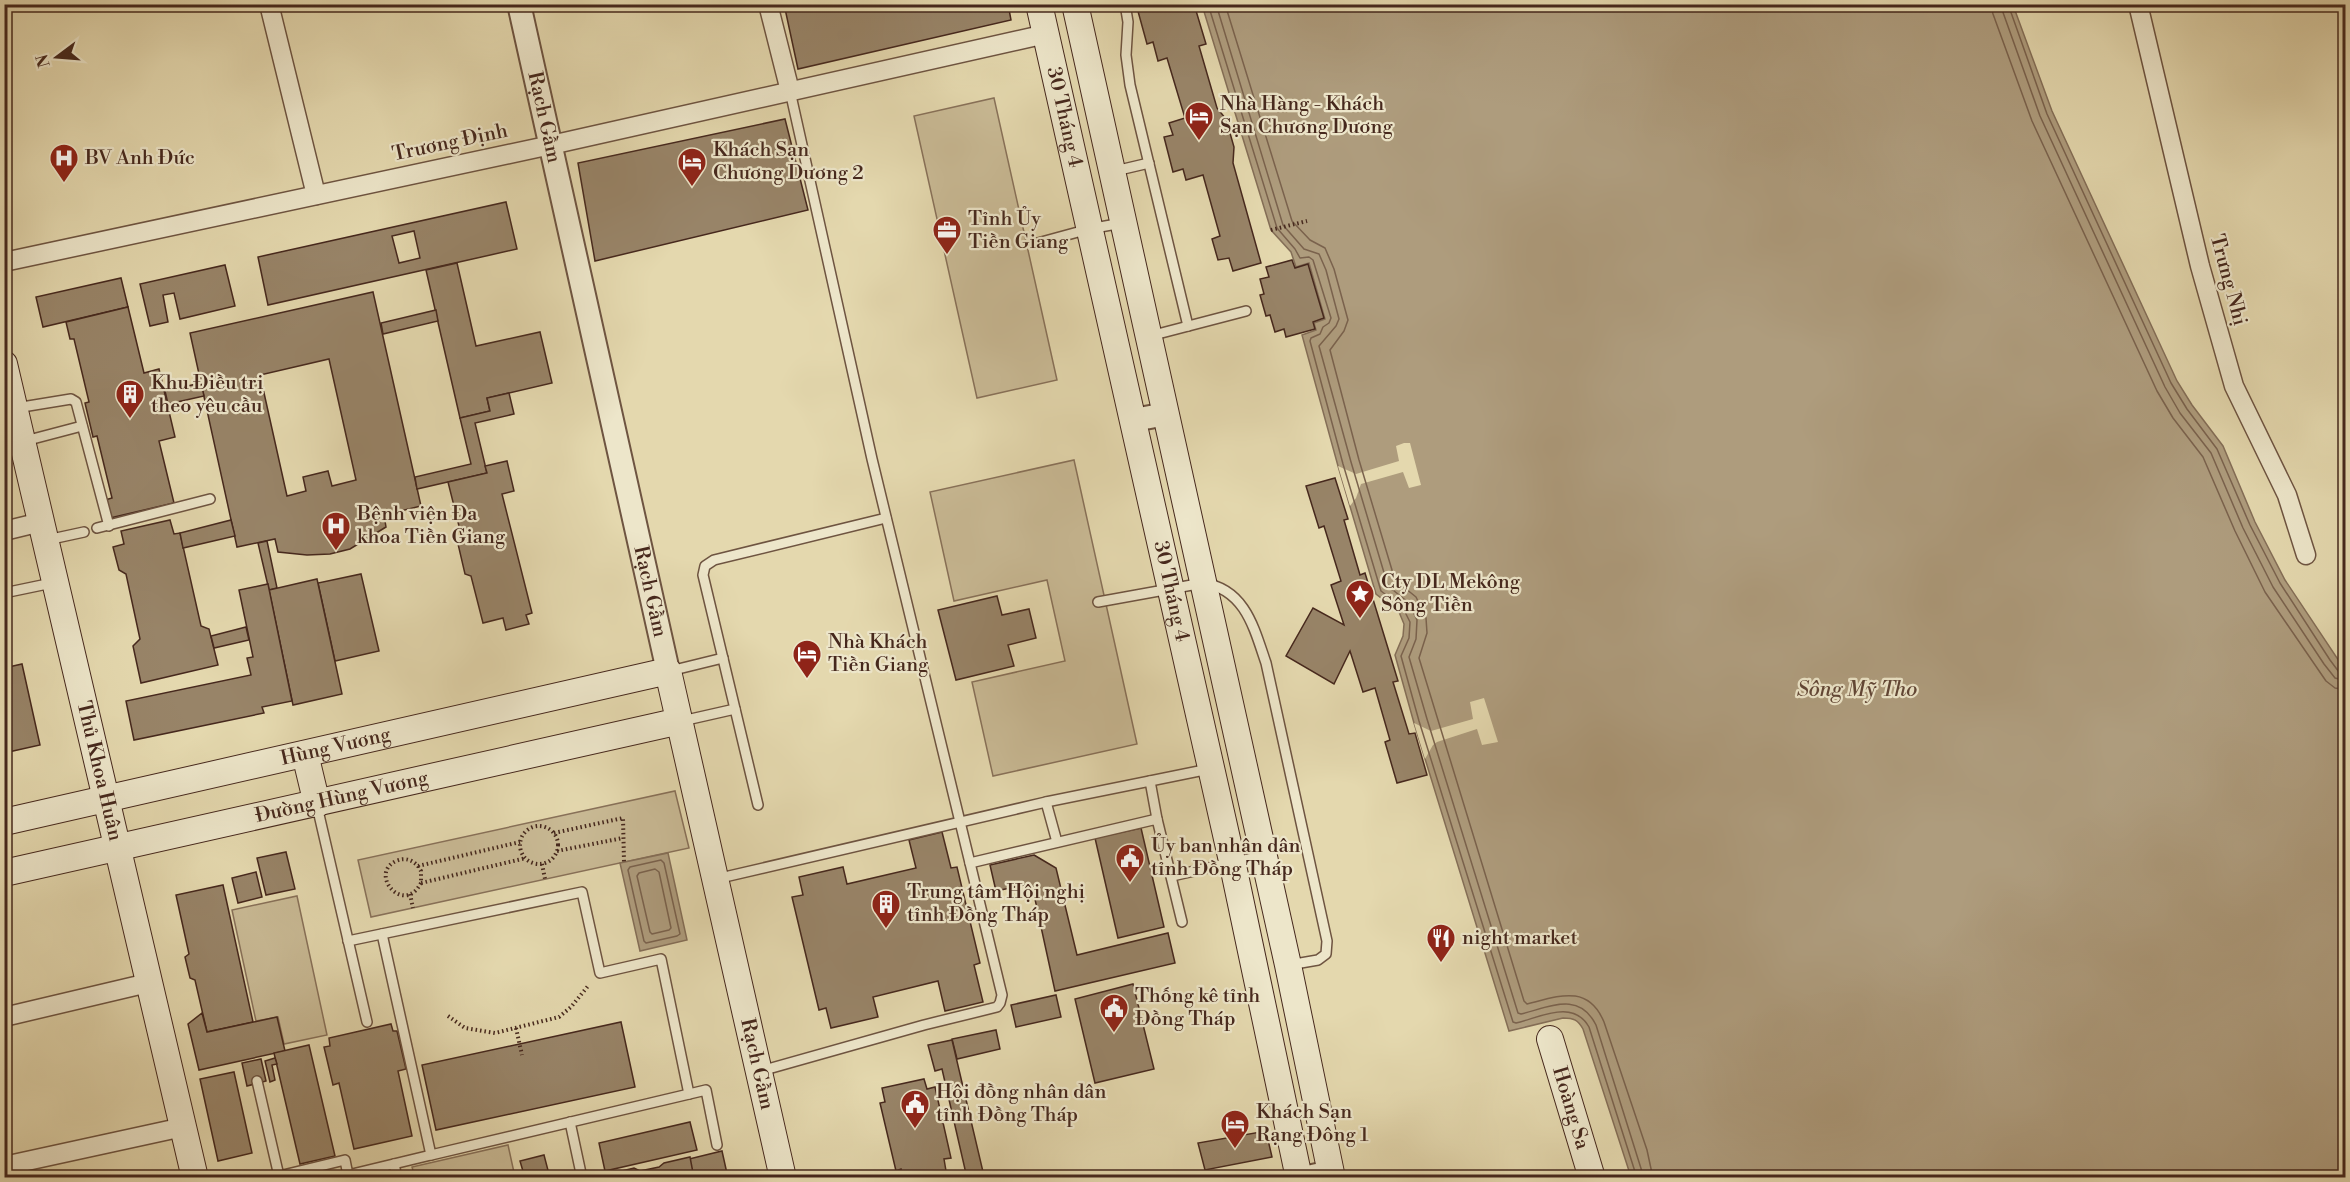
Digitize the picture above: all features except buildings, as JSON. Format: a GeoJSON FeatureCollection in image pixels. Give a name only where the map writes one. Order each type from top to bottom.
{"type":"FeatureCollection","features":[{"type":"Feature","properties":{"kind":"main road","name":"30 Tháng 4"},"geometry":{"type":"LineString","coordinates":[[1039,4],[1134,420],[1301,1178]]}},
{"type":"Feature","properties":{"kind":"main road","name":"30 Tháng 4"},"geometry":{"type":"LineString","coordinates":[[1079,10],[1112,172],[1264,855],[1332,1175]]}},
{"type":"Feature","properties":{"kind":"main road"},"geometry":{"type":"LineString","coordinates":[[1046,34],[1079,10]]}},
{"type":"Feature","properties":{"kind":"main road","name":"Thủ Khoa Huân"},"geometry":{"type":"LineString","coordinates":[[4,364],[195,1178]]}},
{"type":"Feature","properties":{"kind":"main road","name":"Rạch Gầm"},"geometry":{"type":"LineString","coordinates":[[668,671],[783,1178]]}},
{"type":"Feature","properties":{"kind":"main road","name":"Hùng Vương"},"geometry":{"type":"LineString","coordinates":[[4,822],[668,671]]}},
{"type":"Feature","properties":{"kind":"main road","name":"Đường Hùng Vương"},"geometry":{"type":"LineString","coordinates":[[4,873],[680,722]]}},
{"type":"Feature","properties":{"kind":"main road"},"geometry":{"type":"LineString","coordinates":[[305,754],[317,804]]}},
{"type":"Feature","properties":{"kind":"main road"},"geometry":{"type":"LineString","coordinates":[[1255,971],[1288,965]]}},
{"type":"Feature","properties":{"kind":"main road","name":"Hoàng Sa"},"geometry":{"type":"LineString","coordinates":[[1550,1039],[1592,1178]]}},
{"type":"Feature","properties":{"kind":"street"},"geometry":{"type":"LineString","coordinates":[[269,4],[316,195]]}},
{"type":"Feature","properties":{"kind":"street","name":"Rạch Gầm"},"geometry":{"type":"LineString","coordinates":[[519,4],[668,671]]}},
{"type":"Feature","properties":{"kind":"street"},"geometry":{"type":"LineString","coordinates":[[768,4],[790,91]]}},
{"type":"Feature","properties":{"kind":"street","name":"Trưng Nhị"},"geometry":{"type":"LineString","coordinates":[[2138,4],[2200,266],[2234,386],[2287,495],[2306,555]]}},
{"type":"Feature","properties":{"kind":"street","name":"Trương Định"},"geometry":{"type":"LineString","coordinates":[[4,262],[551,145],[1046,34]]}},
{"type":"Feature","properties":{"kind":"street"},"geometry":{"type":"LineString","coordinates":[[1134,420],[1166,414]]}},
{"type":"Feature","properties":{"kind":"street"},"geometry":{"type":"LineString","coordinates":[[4,531],[43,532]]}},
{"type":"Feature","properties":{"kind":"street"},"geometry":{"type":"LineString","coordinates":[[4,1017],[148,983]]}},
{"type":"Feature","properties":{"kind":"street"},"geometry":{"type":"LineString","coordinates":[[4,1166],[183,1127]]}},
{"type":"Feature","properties":{"kind":"street"},"geometry":{"type":"LineString","coordinates":[[1301,1178],[1332,1175]]}},
{"type":"Feature","properties":{"kind":"lane"},"geometry":{"type":"LineString","coordinates":[[1125,4],[1128,22],[1126,55],[1129,75],[1188,326]]}},
{"type":"Feature","properties":{"kind":"lane"},"geometry":{"type":"LineString","coordinates":[[759,1072],[924,1024],[997,1007],[1002,995],[886,518],[790,91]]}},
{"type":"Feature","properties":{"kind":"lane"},"geometry":{"type":"LineString","coordinates":[[1112,172],[1149,163]]}},
{"type":"Feature","properties":{"kind":"lane"},"geometry":{"type":"LineString","coordinates":[[1034,244],[1124,222]]}},
{"type":"Feature","properties":{"kind":"lane"},"geometry":{"type":"LineString","coordinates":[[1149,336],[1246,311]]}},
{"type":"Feature","properties":{"kind":"lane"},"geometry":{"type":"LineString","coordinates":[[14,408],[71,399],[76,402],[109,526]]}},
{"type":"Feature","properties":{"kind":"lane"},"geometry":{"type":"LineString","coordinates":[[22,441],[82,426]]}},
{"type":"Feature","properties":{"kind":"lane"},"geometry":{"type":"LineString","coordinates":[[97,528],[210,500]]}},
{"type":"Feature","properties":{"kind":"lane"},"geometry":{"type":"LineString","coordinates":[[758,805],[703,575],[705,566],[714,560],[886,518]]}},
{"type":"Feature","properties":{"kind":"lane"},"geometry":{"type":"LineString","coordinates":[[43,532],[84,532]]}},
{"type":"Feature","properties":{"kind":"lane"},"geometry":{"type":"LineString","coordinates":[[4,593],[55,583]]}},
{"type":"Feature","properties":{"kind":"lane"},"geometry":{"type":"LineString","coordinates":[[1098,602],[1203,583],[1219,585],[1233,595],[1251,620],[1266,663],[1327,941],[1326,954],[1318,960],[1288,965]]}},
{"type":"Feature","properties":{"kind":"lane"},"geometry":{"type":"LineString","coordinates":[[668,671],[723,658]]}},
{"type":"Feature","properties":{"kind":"lane"},"geometry":{"type":"LineString","coordinates":[[680,722],[735,709]]}},
{"type":"Feature","properties":{"kind":"lane"},"geometry":{"type":"LineString","coordinates":[[716,879],[1046,802],[1211,768]]}},
{"type":"Feature","properties":{"kind":"lane"},"geometry":{"type":"LineString","coordinates":[[1150,781],[1182,922]]}},
{"type":"Feature","properties":{"kind":"lane"},"geometry":{"type":"LineString","coordinates":[[1046,802],[1057,842]]}},
{"type":"Feature","properties":{"kind":"lane"},"geometry":{"type":"LineString","coordinates":[[317,804],[367,1022]]}},
{"type":"Feature","properties":{"kind":"lane"},"geometry":{"type":"LineString","coordinates":[[970,862],[1157,819]]}},
{"type":"Feature","properties":{"kind":"lane"},"geometry":{"type":"LineString","coordinates":[[1172,876],[1264,855]]}},
{"type":"Feature","properties":{"kind":"lane"},"geometry":{"type":"LineString","coordinates":[[348,941],[582,892],[600,974],[661,959],[689,1094]]}},
{"type":"Feature","properties":{"kind":"lane"},"geometry":{"type":"LineString","coordinates":[[382,934],[431,1155]]}},
{"type":"Feature","properties":{"kind":"lane"},"geometry":{"type":"LineString","coordinates":[[257,1081],[279,1176],[345,1160],[348,1175],[705,1090],[717,1145]]}},
{"type":"Feature","properties":{"kind":"lane"},"geometry":{"type":"LineString","coordinates":[[570,1122],[582,1178]]}},
{"type":"Feature","properties":{"kind":"lane"},"geometry":{"type":"LineString","coordinates":[[394,1164],[397,1178]]}},
{"type":"Feature","properties":{"kind":"path"},"geometry":{"type":"LineString","coordinates":[[1271,230],[1307,220]]}},
{"type":"Feature","properties":{"kind":"path"},"geometry":{"type":"LineString","coordinates":[[554,833],[623,818],[624,862]]}},
{"type":"Feature","properties":{"kind":"path"},"geometry":{"type":"LineString","coordinates":[[531,827],[544,827],[554,833],[558,845],[549,861],[542,864],[531,862],[526,858],[520,848],[520,842],[522,836],[531,827]]}},
{"type":"Feature","properties":{"kind":"path"},"geometry":{"type":"LineString","coordinates":[[556,851],[624,838]]}},
{"type":"Feature","properties":{"kind":"path"},"geometry":{"type":"LineString","coordinates":[[418,866],[520,842]]}},
{"type":"Feature","properties":{"kind":"path"},"geometry":{"type":"LineString","coordinates":[[421,883],[526,858]]}},
{"type":"Feature","properties":{"kind":"path"},"geometry":{"type":"LineString","coordinates":[[408,859],[418,866],[421,871],[419,888],[410,894],[403,895],[392,891],[388,886],[386,874],[392,864],[408,859]]}},
{"type":"Feature","properties":{"kind":"path"},"geometry":{"type":"LineString","coordinates":[[542,864],[545,879]]}},
{"type":"Feature","properties":{"kind":"path"},"geometry":{"type":"LineString","coordinates":[[410,894],[413,908]]}},
{"type":"Feature","properties":{"kind":"path"},"geometry":{"type":"LineString","coordinates":[[448,1016],[465,1028],[495,1033],[560,1017],[588,986]]}},
{"type":"Feature","properties":{"kind":"path"},"geometry":{"type":"LineString","coordinates":[[516,1028],[522,1055]]}},
{"type":"Feature","properties":{"kind":"shaded area"},"geometry":{"type":"Polygon","coordinates":[[[994,98],[1057,380],[977,398],[914,116],[994,98]]]}},
{"type":"Feature","properties":{"kind":"shaded area"},"geometry":{"type":"Polygon","coordinates":[[[1074,460],[1137,744],[993,776],[972,682],[1065,661],[1047,580],[954,601],[930,492],[1074,460]]]}},
{"type":"Feature","properties":{"kind":"shaded area"},"geometry":{"type":"Polygon","coordinates":[[[675,791],[689,848],[371,917],[358,860],[675,791]]]}},
{"type":"Feature","properties":{"kind":"shaded area"},"geometry":{"type":"Polygon","coordinates":[[[297,896],[327,1035],[284,1044],[278,1017],[256,1021],[232,910],[297,896]]]}},
{"type":"Feature","properties":{"kind":"shaded area"},"geometry":{"type":"Polygon","coordinates":[[[508,1145],[515,1177],[415,1177],[412,1167],[508,1145]]]}},
{"type":"Feature","properties":{"kind":"water","name":"Sông Mỹ Tho"},"geometry":{"type":"Polygon","coordinates":[[[1202,5],[2013,5],[2052,111],[2177,381],[2223,446],[2255,522],[2285,580],[2345,670],[2345,1177],[1631,1177],[1583,1029],[1579,1023],[1573,1019],[1563,1018],[1509,1031],[1395,655],[1403,636],[1404,624],[1399,612],[1376,594],[1302,335],[1316,330],[1314,323],[1325,319],[1309,263],[1296,267],[1291,252],[1271,230],[1202,5]]]}},
{"type":"Feature","properties":{"kind":"water"},"geometry":{"type":"Polygon","coordinates":[[[668,853],[687,940],[640,951],[620,863],[668,853]]]}},
{"type":"Feature","properties":{"kind":"pier"},"geometry":{"type":"Polygon","coordinates":[[[1410,443],[1421,485],[1409,488],[1403,472],[1361,484],[1350,506],[1338,466],[1356,474],[1399,461],[1396,446],[1410,443]]]}},
{"type":"Feature","properties":{"kind":"pier"},"geometry":{"type":"Polygon","coordinates":[[[1484,698],[1498,742],[1482,745],[1477,729],[1437,742],[1425,759],[1414,723],[1431,731],[1473,719],[1470,702],[1484,698]]]}},
{"type":"Feature","properties":{"kind":"place","name":"Nhà Hàng - Khách Sạn Chương Dương"},"geometry":{"type":"Point","coordinates":[1199,142]}},
{"type":"Feature","properties":{"kind":"place","name":"BV Anh Đức"},"geometry":{"type":"Point","coordinates":[64,184]}},
{"type":"Feature","properties":{"kind":"place","name":"Khách Sạn Chương Dương 2"},"geometry":{"type":"Point","coordinates":[692,188]}},
{"type":"Feature","properties":{"kind":"place","name":"Tỉnh Ủy Tiền Giang"},"geometry":{"type":"Point","coordinates":[947,256]}},
{"type":"Feature","properties":{"kind":"place","name":"Khu Điều trị theo yêu cầu"},"geometry":{"type":"Point","coordinates":[130,420]}},
{"type":"Feature","properties":{"kind":"place","name":"Bệnh viện Đa khoa Tiền Giang"},"geometry":{"type":"Point","coordinates":[336,552]}},
{"type":"Feature","properties":{"kind":"place","name":"Cty DL Mekông Sông Tiền"},"geometry":{"type":"Point","coordinates":[1360,620]}},
{"type":"Feature","properties":{"kind":"place","name":"Nhà Khách Tiền Giang"},"geometry":{"type":"Point","coordinates":[807,680]}},
{"type":"Feature","properties":{"kind":"place","name":"Ủy ban nhân dân tỉnh Đồng Tháp"},"geometry":{"type":"Point","coordinates":[1130,884]}},
{"type":"Feature","properties":{"kind":"place","name":"Trung tâm Hội nghị tỉnh Đồng Tháp"},"geometry":{"type":"Point","coordinates":[886,930]}},
{"type":"Feature","properties":{"kind":"place","name":"night market"},"geometry":{"type":"Point","coordinates":[1441,964]}},
{"type":"Feature","properties":{"kind":"place","name":"Thống kê tỉnh Đồng Tháp"},"geometry":{"type":"Point","coordinates":[1114,1034]}},
{"type":"Feature","properties":{"kind":"place","name":"Hội đồng nhân dân tỉnh Đồng Tháp"},"geometry":{"type":"Point","coordinates":[915,1130]}},
{"type":"Feature","properties":{"kind":"place","name":"Khách Sạn Rạng Đông 1"},"geometry":{"type":"Point","coordinates":[1235,1150]}}]}
